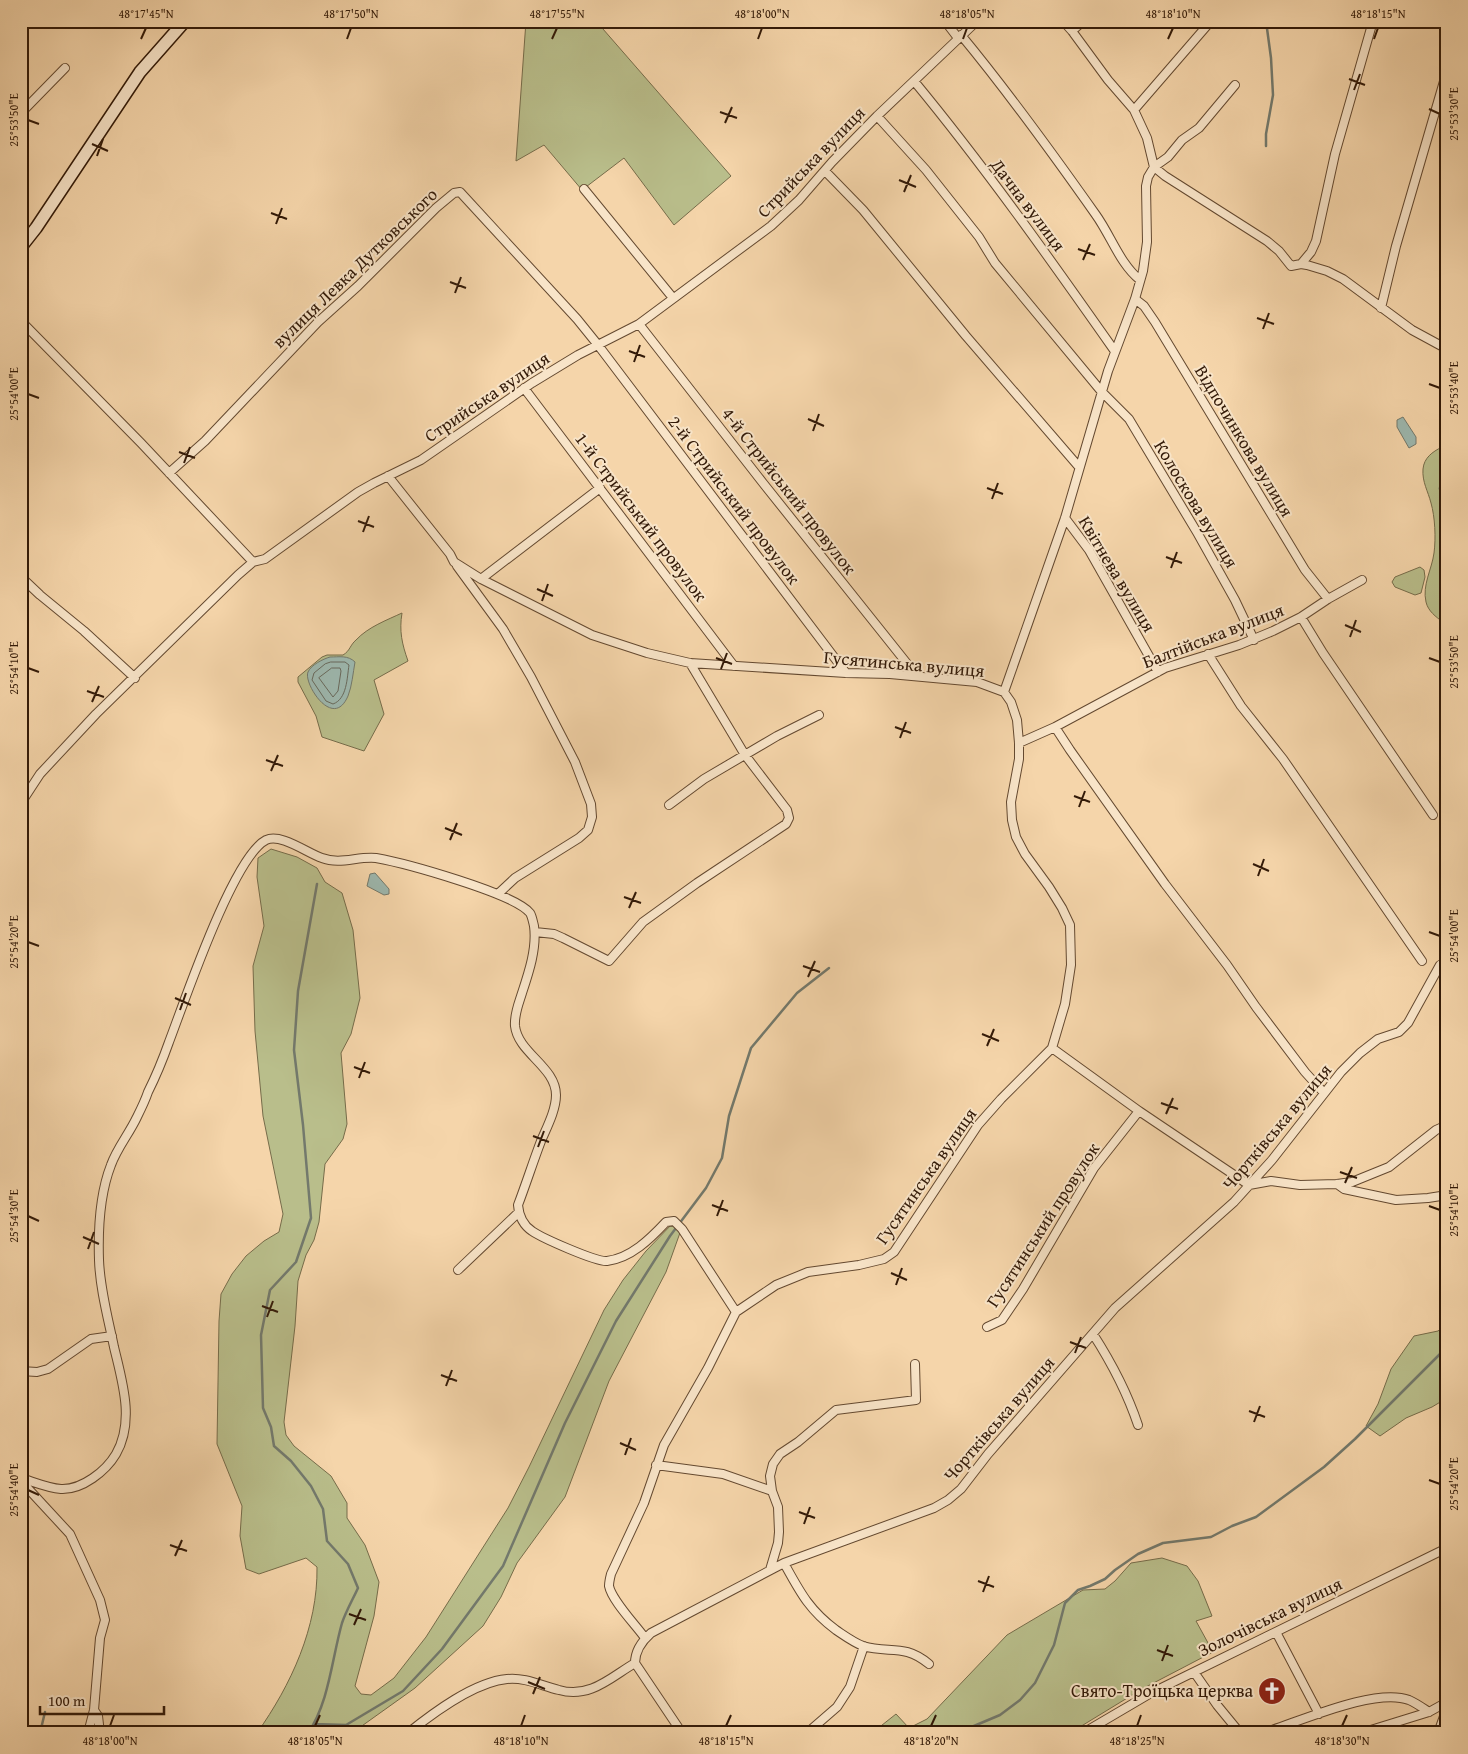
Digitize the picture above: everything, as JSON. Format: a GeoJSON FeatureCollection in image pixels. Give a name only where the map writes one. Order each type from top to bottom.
{"type":"FeatureCollection","features":[{"type":"Feature","properties":{"kind":"street"},"geometry":{"type":"LineString","coordinates":[[21,247],[36,228],[140,72],[185,21]]}},
{"type":"Feature","properties":{"kind":"street"},"geometry":{"type":"LineString","coordinates":[[944,21],[996,78],[1049,148],[1103,225],[1113,245],[1140,280]]}},
{"type":"Feature","properties":{"kind":"street","name":"Стрийська вулиця"},"geometry":{"type":"LineString","coordinates":[[21,803],[40,774],[96,714],[135,678],[238,575],[254,562],[265,558],[358,492],[420,460],[524,388],[578,355],[639,324],[771,226],[799,200],[877,116],[977,21]]}},
{"type":"Feature","properties":{"kind":"street"},"geometry":{"type":"LineString","coordinates":[[1063,21],[1108,80],[1134,110],[1147,138],[1154,167],[1180,187],[1267,241],[1279,251],[1291,266],[1301,264],[1327,271],[1343,279],[1412,330],[1447,349]]}},
{"type":"Feature","properties":{"kind":"street"},"geometry":{"type":"LineString","coordinates":[[1072,31],[1083,21]]}},
{"type":"Feature","properties":{"kind":"street"},"geometry":{"type":"LineString","coordinates":[[1134,110],[1211,21]]}},
{"type":"Feature","properties":{"kind":"street"},"geometry":{"type":"LineString","coordinates":[[1301,264],[1311,252],[1316,241],[1335,154],[1373,21]]}},
{"type":"Feature","properties":{"kind":"street"},"geometry":{"type":"LineString","coordinates":[[21,113],[65,68]]}},
{"type":"Feature","properties":{"kind":"street"},"geometry":{"type":"LineString","coordinates":[[1382,308],[1396,246],[1447,71]]}},
{"type":"Feature","properties":{"kind":"street","name":"Дачна вулиця"},"geometry":{"type":"LineString","coordinates":[[914,81],[1011,206],[1114,350]]}},
{"type":"Feature","properties":{"kind":"street"},"geometry":{"type":"LineString","coordinates":[[1004,692],[1065,518],[1114,350],[1140,280],[1147,242],[1146,186],[1148,177],[1154,167],[1168,157],[1182,140],[1198,128],[1235,85]]}},
{"type":"Feature","properties":{"kind":"street","name":"Колоскова вулиця"},"geometry":{"type":"LineString","coordinates":[[877,116],[926,170],[979,237],[995,263],[1102,391],[1128,419],[1162,473],[1231,592],[1254,640]]}},
{"type":"Feature","properties":{"kind":"street"},"geometry":{"type":"LineString","coordinates":[[825,171],[863,210],[966,336],[1079,467]]}},
{"type":"Feature","properties":{"kind":"street"},"geometry":{"type":"LineString","coordinates":[[584,189],[673,298]]}},
{"type":"Feature","properties":{"kind":"street","name":"вулиця Левка Дутковського"},"geometry":{"type":"LineString","coordinates":[[170,473],[205,441],[318,322],[358,286],[436,208],[454,193],[460,192],[465,195],[577,319],[598,345]]}},
{"type":"Feature","properties":{"kind":"street","name":"Відпочинкова вулиця"},"geometry":{"type":"LineString","coordinates":[[1134,299],[1144,306],[1155,322],[1305,570],[1328,599]]}},
{"type":"Feature","properties":{"kind":"street"},"geometry":{"type":"LineString","coordinates":[[21,321],[254,562]]}},
{"type":"Feature","properties":{"kind":"street","name":"4-й Стрийський провулок"},"geometry":{"type":"LineString","coordinates":[[639,324],[917,676]]}},
{"type":"Feature","properties":{"kind":"street","name":"2-й Стрийський провулок"},"geometry":{"type":"LineString","coordinates":[[598,345],[846,673]]}},
{"type":"Feature","properties":{"kind":"street","name":"1-й Стрийський провулок"},"geometry":{"type":"LineString","coordinates":[[524,388],[734,666]]}},
{"type":"Feature","properties":{"kind":"street"},"geometry":{"type":"LineString","coordinates":[[388,476],[450,554],[503,628],[576,762],[591,804],[592,817],[588,830],[579,838],[515,878],[498,894]]}},
{"type":"Feature","properties":{"kind":"street"},"geometry":{"type":"LineString","coordinates":[[481,580],[600,488]]}},
{"type":"Feature","properties":{"kind":"street","name":"Квітнева вулиця"},"geometry":{"type":"LineString","coordinates":[[1065,518],[1089,550],[1158,672]]}},
{"type":"Feature","properties":{"kind":"street","name":"Гусятинська вулиця"},"geometry":{"type":"LineString","coordinates":[[454,562],[481,580],[592,635],[647,653],[690,663],[917,676],[978,682],[1004,692],[1017,720],[1019,743],[1019,760],[1011,802],[1012,820],[1016,837],[1025,854],[1049,887],[1070,924],[1071,964],[1068,988],[1052,1048],[978,1125],[894,1252],[884,1259],[859,1265],[808,1272],[776,1284],[736,1312],[701,1382],[664,1445],[644,1503],[611,1574],[609,1586],[620,1608],[645,1638]]}},
{"type":"Feature","properties":{"kind":"street"},"geometry":{"type":"LineString","coordinates":[[21,577],[135,678]]}},
{"type":"Feature","properties":{"kind":"street","name":"Балтійська вулиця"},"geometry":{"type":"LineString","coordinates":[[1019,743],[1055,727],[1158,672],[1187,660],[1254,640],[1301,618],[1328,599],[1362,580]]}},
{"type":"Feature","properties":{"kind":"street"},"geometry":{"type":"LineString","coordinates":[[1301,618],[1433,815]]}},
{"type":"Feature","properties":{"kind":"street"},"geometry":{"type":"LineString","coordinates":[[1208,654],[1241,706],[1282,759],[1422,961]]}},
{"type":"Feature","properties":{"kind":"street"},"geometry":{"type":"LineString","coordinates":[[534,932],[554,934],[609,961],[643,922],[697,883],[786,824],[789,818],[787,810],[745,755],[690,663]]}},
{"type":"Feature","properties":{"kind":"street"},"geometry":{"type":"LineString","coordinates":[[669,806],[704,779],[777,736],[819,715]]}},
{"type":"Feature","properties":{"kind":"street"},"geometry":{"type":"LineString","coordinates":[[1055,727],[1165,884],[1305,1072],[1324,1093]]}},
{"type":"Feature","properties":{"kind":"street"},"geometry":{"type":"LineString","coordinates":[[21,1480],[63,1489],[75,1487],[90,1480],[105,1468],[116,1454],[125,1431],[126,1408],[103,1296],[99,1260],[100,1221],[105,1183],[111,1164],[137,1118],[164,1056],[211,933],[240,871],[253,851],[262,842],[273,838],[286,841],[324,859],[335,861],[370,857],[410,865],[498,894],[517,903],[530,913],[534,932],[534,948],[516,1012],[515,1028],[519,1038],[552,1080],[556,1096],[551,1115],[518,1205],[522,1221],[532,1232],[594,1260],[606,1261],[623,1257],[635,1251],[666,1222],[674,1221],[682,1228],[736,1312]]}},
{"type":"Feature","properties":{"kind":"street","name":"Чортківська вулиця"},"geometry":{"type":"LineString","coordinates":[[645,1638],[651,1633],[784,1563],[934,1508],[948,1500],[961,1489],[988,1454],[1115,1308],[1234,1202],[1272,1160],[1324,1093],[1360,1052],[1378,1039],[1399,1032],[1408,1023],[1440,965]]}},
{"type":"Feature","properties":{"kind":"street"},"geometry":{"type":"LineString","coordinates":[[1052,1048],[1249,1185],[1271,1181],[1300,1185],[1352,1182],[1389,1167],[1436,1130],[1447,1125]]}},
{"type":"Feature","properties":{"kind":"street","name":"Гусятинський провулок"},"geometry":{"type":"LineString","coordinates":[[987,1327],[1002,1320],[1023,1289],[1094,1168],[1140,1110]]}},
{"type":"Feature","properties":{"kind":"street"},"geometry":{"type":"LineString","coordinates":[[1337,1184],[1344,1189],[1396,1200],[1447,1195]]}},
{"type":"Feature","properties":{"kind":"street"},"geometry":{"type":"LineString","coordinates":[[458,1270],[519,1212]]}},
{"type":"Feature","properties":{"kind":"street"},"geometry":{"type":"LineString","coordinates":[[1093,1334],[1110,1360],[1138,1425]]}},
{"type":"Feature","properties":{"kind":"street"},"geometry":{"type":"LineString","coordinates":[[21,1371],[37,1372],[48,1370],[91,1339],[112,1336]]}},
{"type":"Feature","properties":{"kind":"street"},"geometry":{"type":"LineString","coordinates":[[770,1570],[778,1543],[778,1507],[772,1492],[770,1476],[773,1464],[780,1454],[798,1442],[836,1410],[916,1400],[915,1364]]}},
{"type":"Feature","properties":{"kind":"street"},"geometry":{"type":"LineString","coordinates":[[656,1465],[723,1474],[772,1492]]}},
{"type":"Feature","properties":{"kind":"street"},"geometry":{"type":"LineString","coordinates":[[21,1480],[70,1534],[100,1600],[105,1620],[100,1638],[94,1710],[88,1733]]}},
{"type":"Feature","properties":{"kind":"street","name":"Золочівська вулиця"},"geometry":{"type":"LineString","coordinates":[[1083,1733],[1151,1693],[1447,1548]]}},
{"type":"Feature","properties":{"kind":"street"},"geometry":{"type":"LineString","coordinates":[[784,1563],[804,1599],[820,1617],[848,1638],[864,1646],[910,1652],[929,1664]]}},
{"type":"Feature","properties":{"kind":"street"},"geometry":{"type":"LineString","coordinates":[[1276,1632],[1319,1714]]}},
{"type":"Feature","properties":{"kind":"street"},"geometry":{"type":"LineString","coordinates":[[408,1733],[479,1685],[508,1679],[532,1681],[561,1691],[598,1688],[635,1664],[639,1647],[645,1638]]}},
{"type":"Feature","properties":{"kind":"street"},"geometry":{"type":"LineString","coordinates":[[807,1733],[836,1707],[850,1687],[864,1646]]}},
{"type":"Feature","properties":{"kind":"street"},"geometry":{"type":"LineString","coordinates":[[635,1664],[682,1733]]}},
{"type":"Feature","properties":{"kind":"street"},"geometry":{"type":"LineString","coordinates":[[1194,1672],[1217,1705],[1240,1733]]}},
{"type":"Feature","properties":{"kind":"street"},"geometry":{"type":"LineString","coordinates":[[1263,1733],[1362,1701],[1384,1697],[1409,1700],[1430,1712]]}},
{"type":"Feature","properties":{"kind":"street"},"geometry":{"type":"LineString","coordinates":[[1361,1733],[1430,1712],[1447,1702]]}},
{"type":"Feature","properties":{"kind":"street"},"geometry":{"type":"LineString","coordinates":[[1438,1733],[1447,1708]]}},
{"type":"Feature","properties":{"kind":"street"},"geometry":{"type":"LineString","coordinates":[[94,1710],[98,1716],[100,1733]]}},
{"type":"Feature","properties":{"kind":"green space"},"geometry":{"type":"Polygon","coordinates":[[[526,21],[596,21],[731,176],[674,225],[624,158],[582,190],[544,145],[516,161],[526,21]]]}},
{"type":"Feature","properties":{"kind":"green space"},"geometry":{"type":"Polygon","coordinates":[[[1442,447],[1447,450],[1447,473],[1442,473],[1443,495],[1441,510],[1447,513],[1447,621],[1443,622],[1429,608],[1425,596],[1426,583],[1434,553],[1435,534],[1430,499],[1423,474],[1427,459],[1432,453],[1442,447]]]}},
{"type":"Feature","properties":{"kind":"green space"},"geometry":{"type":"Polygon","coordinates":[[[1420,567],[1424,570],[1425,577],[1421,593],[1415,595],[1395,587],[1392,582],[1395,577],[1420,567]]]}},
{"type":"Feature","properties":{"kind":"green space"},"geometry":{"type":"Polygon","coordinates":[[[402,613],[402,637],[408,661],[374,680],[384,714],[364,751],[322,737],[316,716],[298,682],[298,677],[322,657],[327,655],[343,655],[366,631],[402,613]]]}},
{"type":"Feature","properties":{"kind":"green space"},"geometry":{"type":"Polygon","coordinates":[[[271,849],[297,857],[317,868],[325,882],[342,893],[353,930],[360,998],[351,1034],[341,1053],[347,1124],[343,1139],[325,1164],[319,1222],[298,1281],[284,1422],[286,1435],[294,1446],[331,1476],[347,1503],[347,1518],[365,1545],[379,1582],[374,1616],[355,1686],[361,1694],[371,1695],[394,1678],[426,1637],[508,1508],[604,1310],[623,1280],[646,1251],[673,1223],[681,1230],[666,1272],[609,1381],[565,1497],[517,1563],[501,1597],[483,1626],[415,1688],[352,1733],[257,1733],[281,1695],[300,1654],[313,1611],[317,1567],[306,1558],[259,1574],[246,1569],[240,1536],[242,1506],[217,1444],[221,1294],[232,1274],[246,1256],[264,1241],[279,1232],[283,1214],[263,1116],[255,1031],[253,966],[264,926],[257,877],[258,858],[271,849]]]}},
{"type":"Feature","properties":{"kind":"green space"},"geometry":{"type":"Polygon","coordinates":[[[1447,1324],[1447,1398],[1432,1407],[1406,1418],[1380,1436],[1366,1426],[1378,1404],[1391,1369],[1414,1336],[1438,1331],[1447,1324]]]}},
{"type":"Feature","properties":{"kind":"green space"},"geometry":{"type":"Polygon","coordinates":[[[1162,1558],[1187,1566],[1198,1581],[1212,1616],[1196,1621],[1213,1652],[1142,1689],[1070,1733],[872,1733],[896,1714],[909,1728],[927,1719],[1007,1635],[1083,1590],[1105,1589],[1131,1563],[1162,1558]]]}},
{"type":"Feature","properties":{"kind":"water"},"geometry":{"type":"Polygon","coordinates":[[[1403,417],[1416,437],[1416,444],[1409,448],[1397,427],[1397,420],[1403,417]]]}},
{"type":"Feature","properties":{"kind":"water"},"geometry":{"type":"Polygon","coordinates":[[[1442,473],[1447,473],[1447,513],[1441,511],[1443,495],[1439,489],[1442,473]]]}},
{"type":"Feature","properties":{"kind":"water"},"geometry":{"type":"Polygon","coordinates":[[[330,657],[346,657],[355,662],[348,696],[342,705],[335,709],[327,707],[320,701],[308,678],[308,672],[312,667],[330,657]]]}},
{"type":"Feature","properties":{"kind":"water"},"geometry":{"type":"Polygon","coordinates":[[[375,873],[389,889],[389,894],[384,895],[367,886],[370,874],[375,873]]]}},
{"type":"Feature","properties":{"kind":"waterway"},"geometry":{"type":"LineString","coordinates":[[1266,21],[1273,95],[1266,134],[1266,146]]}},
{"type":"Feature","properties":{"kind":"waterway"},"geometry":{"type":"LineString","coordinates":[[308,1733],[321,1708],[342,1623],[358,1588],[348,1564],[327,1541],[323,1509],[311,1486],[291,1461],[274,1446],[271,1427],[263,1408],[261,1335],[270,1290],[296,1262],[311,1218],[294,1050],[298,991],[317,884]]}},
{"type":"Feature","properties":{"kind":"waterway"},"geometry":{"type":"LineString","coordinates":[[314,1724],[346,1725],[403,1691],[442,1649],[503,1566],[565,1423],[616,1321],[670,1236],[706,1188],[722,1158],[729,1116],[751,1048],[797,993],[829,968]]}},
{"type":"Feature","properties":{"kind":"waterway"},"geometry":{"type":"LineString","coordinates":[[951,1733],[962,1731],[1000,1715],[1020,1700],[1035,1683],[1054,1645],[1065,1603],[1078,1590],[1105,1579],[1138,1554],[1163,1543],[1211,1537],[1232,1526],[1256,1517],[1324,1467],[1355,1439],[1447,1347]]}},
{"type":"Feature","properties":{"kind":"waterway"},"geometry":{"type":"LineString","coordinates":[[40,1733],[45,1712]]}},
{"type":"Feature","properties":{"kind":"place","name":"Свято-Троїцька церква"},"geometry":{"type":"Point","coordinates":[1272,1691]}}]}
